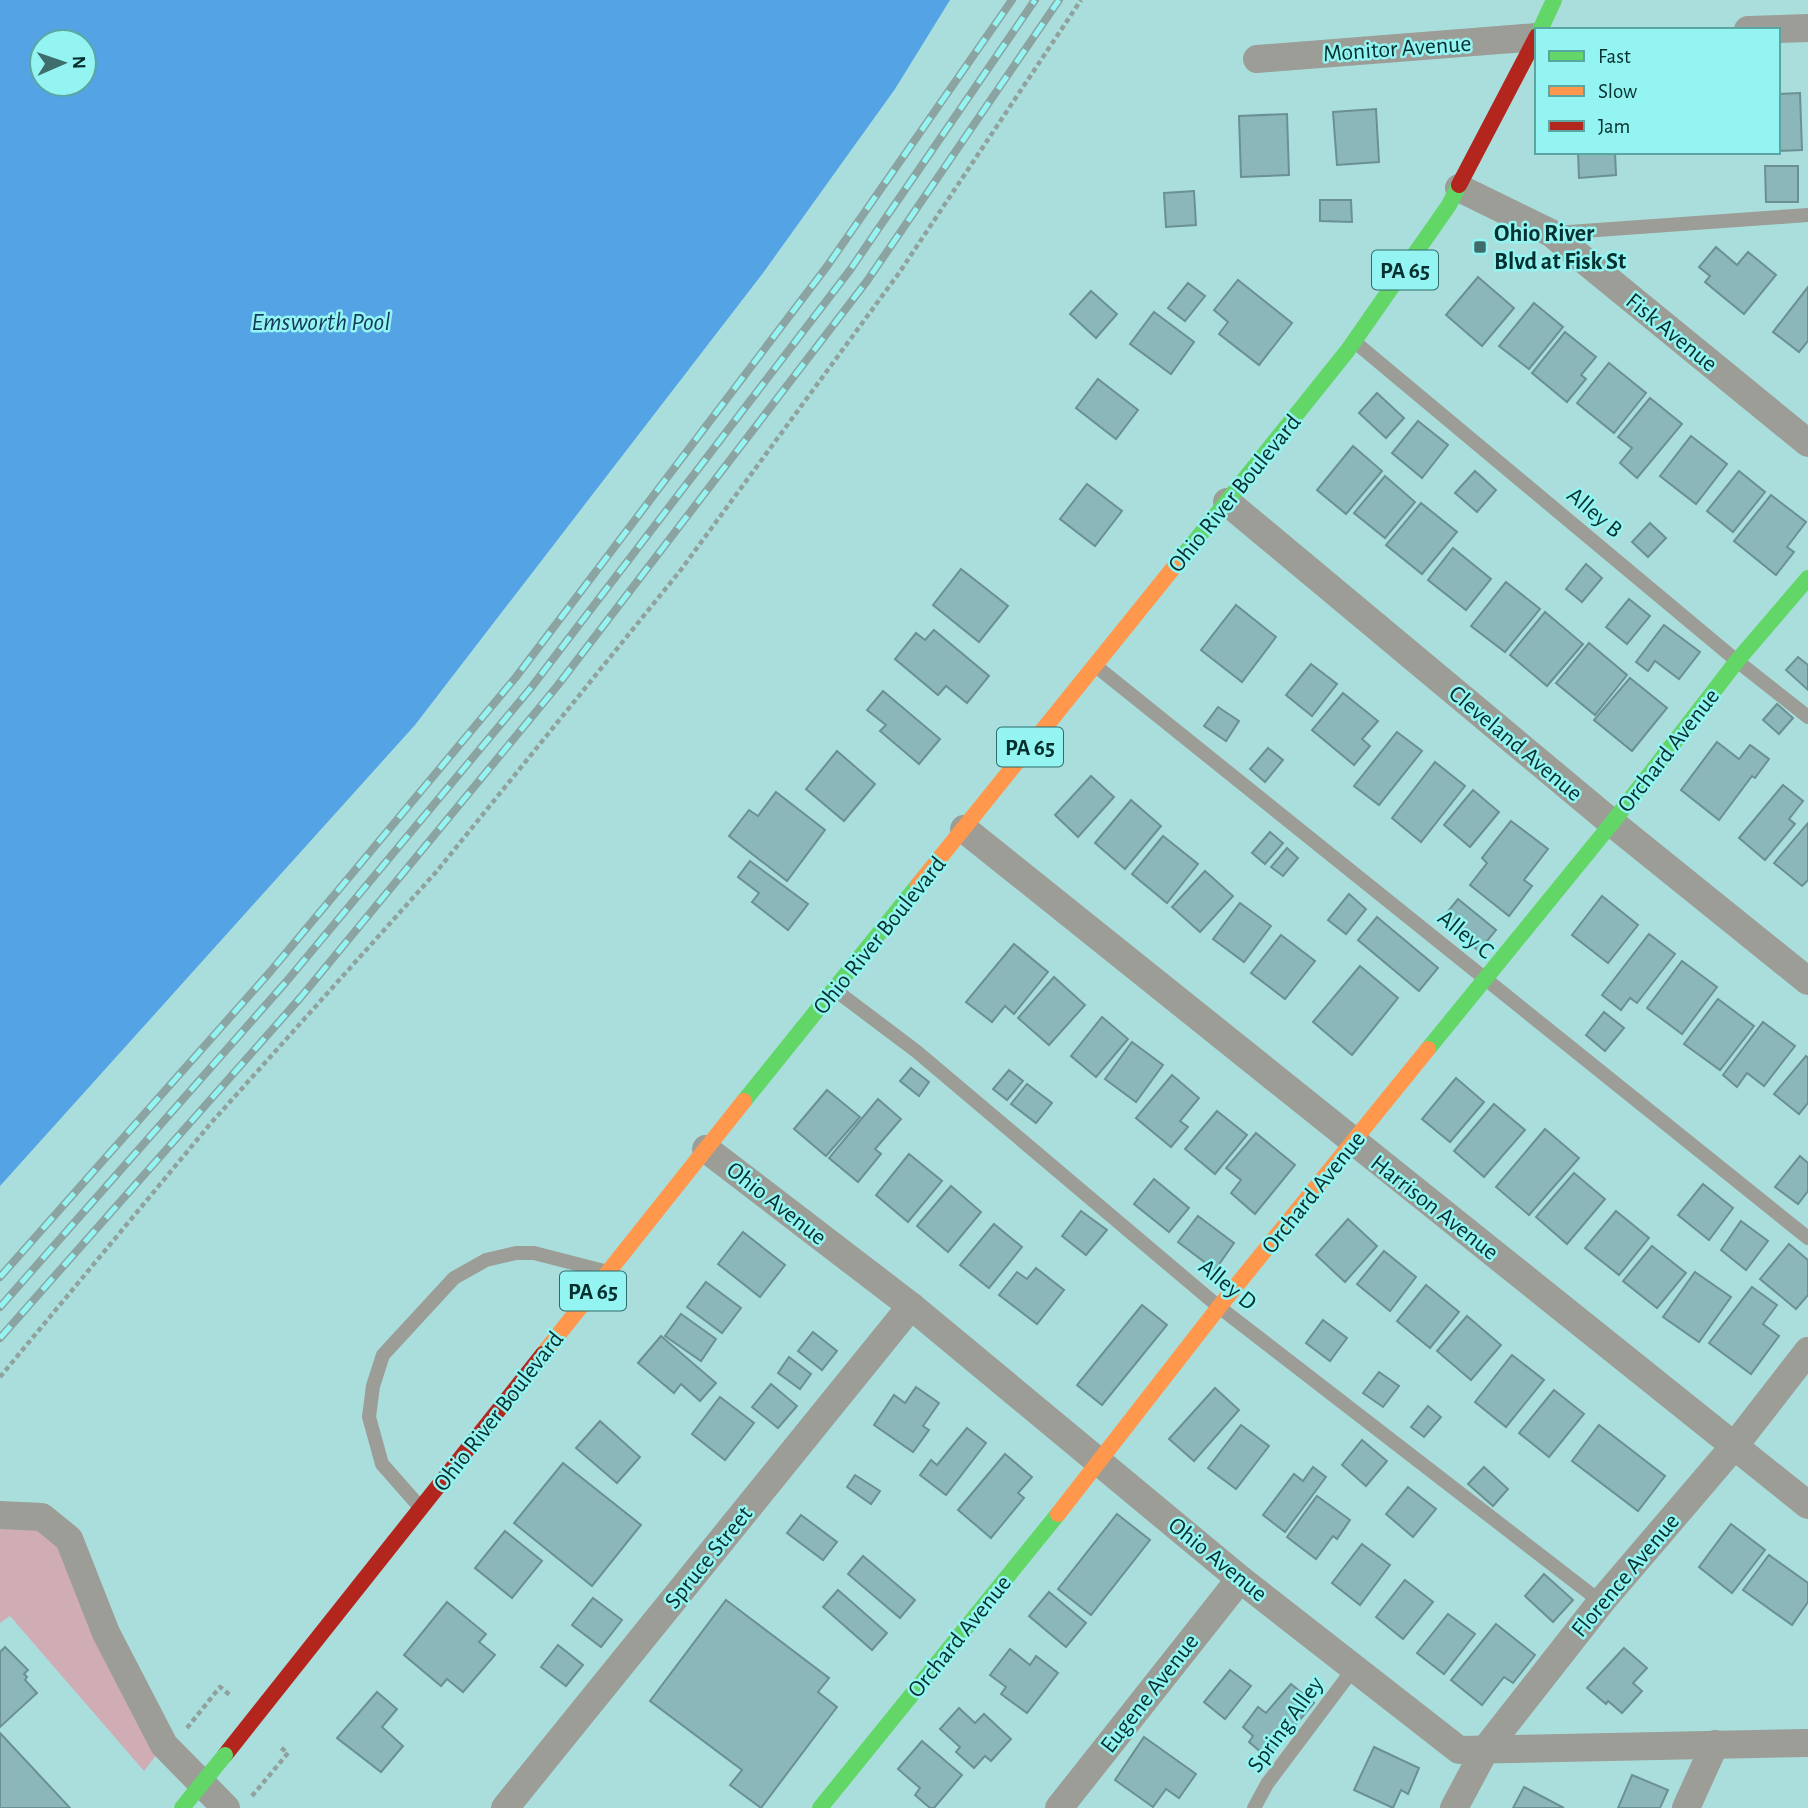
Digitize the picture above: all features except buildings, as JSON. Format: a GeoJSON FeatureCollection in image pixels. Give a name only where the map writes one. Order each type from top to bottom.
{"type":"FeatureCollection","features":[{"type":"Feature","properties":{"kind":"main road"},"geometry":{"type":"LineString","coordinates":[[1541,28],[1553,0]]}},
{"type":"Feature","properties":{"kind":"main road","name":"Ohio River Boulevard"},"geometry":{"type":"LineString","coordinates":[[182,1808],[1354,341],[1459,188],[1535,41]]}},
{"type":"Feature","properties":{"kind":"main road","name":"Orchard Avenue"},"geometry":{"type":"LineString","coordinates":[[820,1808],[1100,1462],[1219,1307],[1612,823],[1737,661],[1808,578]]}},
{"type":"Feature","properties":{"kind":"street"},"geometry":{"type":"LineString","coordinates":[[1780,29],[1808,28]]}},
{"type":"Feature","properties":{"kind":"street","name":"Monitor Avenue"},"geometry":{"type":"LineString","coordinates":[[1257,59],[1535,37]]}},
{"type":"Feature","properties":{"kind":"street","name":"Fisk Avenue"},"geometry":{"type":"LineString","coordinates":[[1459,188],[1551,233],[1808,443]]}},
{"type":"Feature","properties":{"kind":"street","name":"Cleveland Avenue"},"geometry":{"type":"LineString","coordinates":[[1227,502],[1612,823],[1808,981]]}},
{"type":"Feature","properties":{"kind":"street","name":"Harrison Avenue"},"geometry":{"type":"LineString","coordinates":[[964,829],[1808,1505]]}},
{"type":"Feature","properties":{"kind":"street","name":"Ohio Avenue"},"geometry":{"type":"LineString","coordinates":[[706,1149],[911,1306],[1240,1579],[1459,1750],[1808,1743]]}},
{"type":"Feature","properties":{"kind":"street","name":"Spruce Street"},"geometry":{"type":"LineString","coordinates":[[505,1808],[911,1306]]}},
{"type":"Feature","properties":{"kind":"street","name":"Florence Avenue"},"geometry":{"type":"LineString","coordinates":[[1454,1808],[1485,1750],[1601,1602],[1735,1445],[1808,1351]]}},
{"type":"Feature","properties":{"kind":"street"},"geometry":{"type":"LineString","coordinates":[[0,1515],[42,1517],[69,1539],[106,1633],[164,1745],[226,1808]]}},
{"type":"Feature","properties":{"kind":"street","name":"Eugene Avenue"},"geometry":{"type":"LineString","coordinates":[[1059,1808],[1240,1579]]}},
{"type":"Feature","properties":{"kind":"street"},"geometry":{"type":"LineString","coordinates":[[1686,1808],[1715,1744]]}},
{"type":"Feature","properties":{"kind":"lane"},"geometry":{"type":"LineString","coordinates":[[1551,233],[1808,215]]}},
{"type":"Feature","properties":{"kind":"lane","name":"Alley B"},"geometry":{"type":"LineString","coordinates":[[1354,341],[1737,661],[1808,717]]}},
{"type":"Feature","properties":{"kind":"lane","name":"Alley C"},"geometry":{"type":"LineString","coordinates":[[1096,666],[1808,1238]]}},
{"type":"Feature","properties":{"kind":"lane","name":"Alley D"},"geometry":{"type":"LineString","coordinates":[[835,990],[916,1051],[1219,1307],[1601,1602]]}},
{"type":"Feature","properties":{"kind":"lane"},"geometry":{"type":"LineString","coordinates":[[421,1508],[382,1464],[369,1418],[373,1386],[383,1354],[454,1278],[486,1260],[516,1253],[534,1253],[608,1272]]}},
{"type":"Feature","properties":{"kind":"lane","name":"Spring Alley"},"geometry":{"type":"LineString","coordinates":[[1254,1808],[1267,1784],[1354,1668]]}},
{"type":"Feature","properties":{"kind":"path"},"geometry":{"type":"LineString","coordinates":[[0,1377],[211,1124],[437,871],[680,570],[900,273],[1081,0]]}},
{"type":"Feature","properties":{"kind":"path"},"geometry":{"type":"LineString","coordinates":[[192,1722],[219,1688],[230,1696]]}},
{"type":"Feature","properties":{"kind":"path"},"geometry":{"type":"LineString","coordinates":[[255,1792],[288,1753],[280,1747]]}},
{"type":"Feature","properties":{"kind":"shaded area"},"geometry":{"type":"Polygon","coordinates":[[[0,1515],[42,1517],[164,1745],[144,1771],[10,1616],[0,1623],[0,1515]]]}},
{"type":"Feature","properties":{"kind":"water","name":"Emsworth Pool"},"geometry":{"type":"Polygon","coordinates":[[[0,0],[950,0],[895,89],[763,273],[415,725],[0,1186],[0,0]]]}},
{"type":"Feature","properties":{"kind":"railway"},"geometry":{"type":"LineString","coordinates":[[0,1277],[270,972],[516,677],[828,265],[1012,0]]}},
{"type":"Feature","properties":{"kind":"railway"},"geometry":{"type":"LineString","coordinates":[[0,1307],[286,982],[530,689],[850,270],[1035,0]]}},
{"type":"Feature","properties":{"kind":"railway"},"geometry":{"type":"LineString","coordinates":[[0,1338],[301,997],[558,685],[867,281],[1059,0]]}},
{"type":"Feature","properties":{"kind":"traffic: fast"},"geometry":{"type":"LineString","coordinates":[[1541,28],[1554,0]]}},
{"type":"Feature","properties":{"kind":"traffic: fast"},"geometry":{"type":"LineString","coordinates":[[1183,556],[1348,350],[1449,205],[1459,185]]}},
{"type":"Feature","properties":{"kind":"traffic: fast"},"geometry":{"type":"LineString","coordinates":[[1428,1049],[1612,823],[1737,661],[1808,578]]}},
{"type":"Feature","properties":{"kind":"traffic: fast"},"geometry":{"type":"LineString","coordinates":[[744,1101],[918,885]]}},
{"type":"Feature","properties":{"kind":"traffic: fast"},"geometry":{"type":"LineString","coordinates":[[820,1808],[1058,1514]]}},
{"type":"Feature","properties":{"kind":"traffic: fast"},"geometry":{"type":"LineString","coordinates":[[182,1808],[225,1755]]}},
{"type":"Feature","properties":{"kind":"traffic: slow"},"geometry":{"type":"LineString","coordinates":[[918,885],[1183,556]]}},
{"type":"Feature","properties":{"kind":"traffic: slow"},"geometry":{"type":"LineString","coordinates":[[1058,1514],[1219,1307],[1428,1049]]}},
{"type":"Feature","properties":{"kind":"traffic: slow"},"geometry":{"type":"LineString","coordinates":[[543,1354],[744,1101]]}},
{"type":"Feature","properties":{"kind":"traffic: jam"},"geometry":{"type":"LineString","coordinates":[[1459,185],[1535,40]]}},
{"type":"Feature","properties":{"kind":"traffic: jam"},"geometry":{"type":"LineString","coordinates":[[225,1755],[543,1354]]}},
{"type":"Feature","properties":{"kind":"place","name":"Ohio River Blvd at Fisk St"},"geometry":{"type":"Point","coordinates":[1480,247]}}]}
